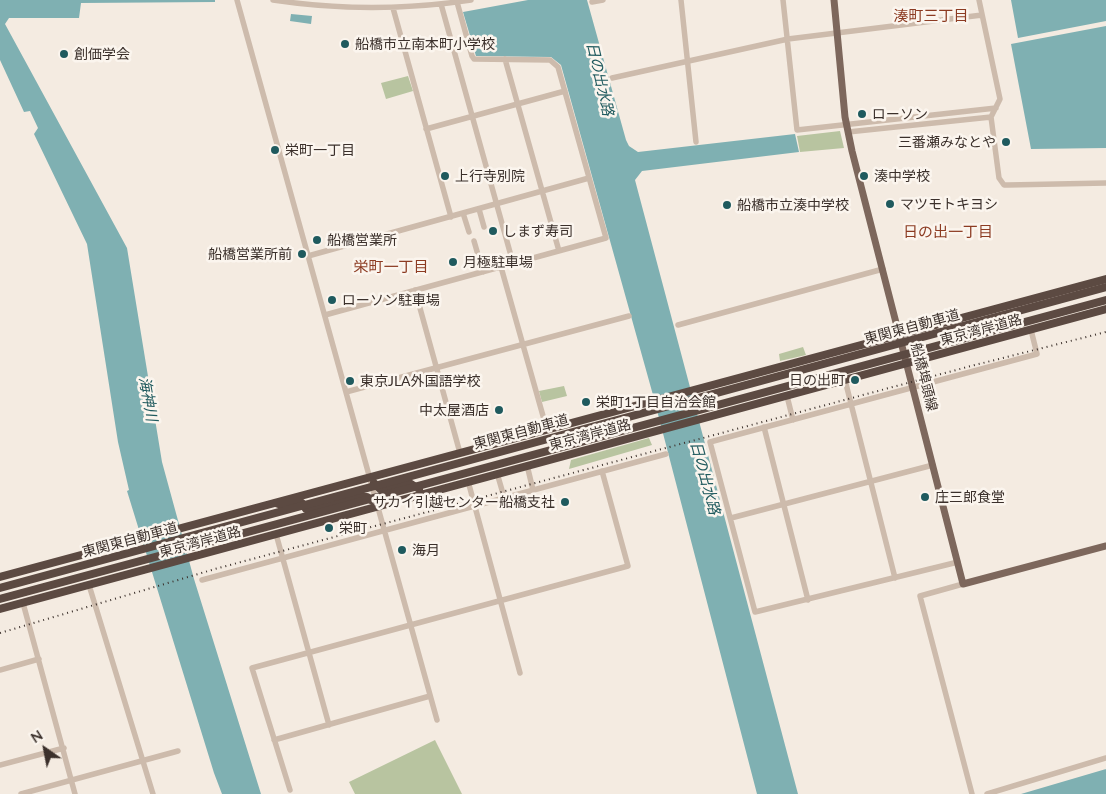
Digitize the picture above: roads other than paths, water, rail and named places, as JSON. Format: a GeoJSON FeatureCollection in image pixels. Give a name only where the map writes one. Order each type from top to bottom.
{"type":"FeatureCollection","features":[{"type":"Feature","properties":{"kind":"highway","name":"東京湾岸道路"},"geometry":{"type":"LineString","coordinates":[[0,577],[1106,279]]}},
{"type":"Feature","properties":{"kind":"highway","name":"東関東自動車道"},"geometry":{"type":"LineString","coordinates":[[0,588],[1106,287]]}},
{"type":"Feature","properties":{"kind":"highway","name":"東関東自動車道"},"geometry":{"type":"LineString","coordinates":[[0,599],[1106,300]]}},
{"type":"Feature","properties":{"kind":"highway","name":"東京湾岸道路"},"geometry":{"type":"LineString","coordinates":[[1,607],[23,603],[1106,309]]}},
{"type":"Feature","properties":{"kind":"highway"},"geometry":{"type":"LineString","coordinates":[[369,478],[380,489],[408,482],[420,490],[453,483],[456,485]]}},
{"type":"Feature","properties":{"kind":"highway"},"geometry":{"type":"LineString","coordinates":[[274,503],[284,506],[302,503],[310,511],[367,497],[378,506]]}},
{"type":"Feature","properties":{"kind":"highway","name":"東京湾岸道路"},"geometry":{"type":"LineString","coordinates":[[0,572],[83,550],[121,542],[131,542]]}},
{"type":"Feature","properties":{"kind":"highway","name":"東京湾岸道路"},"geometry":{"type":"LineString","coordinates":[[1,607],[73,586],[85,586]]}},
{"type":"Feature","properties":{"kind":"main road","name":"船橋埠頭線"},"geometry":{"type":"LineString","coordinates":[[834,0],[847,128],[964,584]]}},
{"type":"Feature","properties":{"kind":"main road"},"geometry":{"type":"LineString","coordinates":[[964,584],[1106,546]]}},
{"type":"Feature","properties":{"kind":"street"},"geometry":{"type":"LineString","coordinates":[[237,0],[437,720]]}},
{"type":"Feature","properties":{"kind":"street"},"geometry":{"type":"LineString","coordinates":[[273,0],[342,7],[393,8],[418,3],[441,4],[470,0]]}},
{"type":"Feature","properties":{"kind":"street"},"geometry":{"type":"LineString","coordinates":[[340,0],[342,7]]}},
{"type":"Feature","properties":{"kind":"street"},"geometry":{"type":"LineString","coordinates":[[592,2],[603,0]]}},
{"type":"Feature","properties":{"kind":"street"},"geometry":{"type":"LineString","coordinates":[[681,0],[696,142]]}},
{"type":"Feature","properties":{"kind":"street"},"geometry":{"type":"LineString","coordinates":[[783,0],[797,130],[991,117]]}},
{"type":"Feature","properties":{"kind":"street"},"geometry":{"type":"LineString","coordinates":[[978,0],[1000,99],[991,117],[998,178],[1004,185],[1106,183]]}},
{"type":"Feature","properties":{"kind":"street"},"geometry":{"type":"LineString","coordinates":[[325,315],[606,238],[558,67],[550,60],[478,60],[472,56],[457,2]]}},
{"type":"Feature","properties":{"kind":"street"},"geometry":{"type":"LineString","coordinates":[[441,4],[513,264]]}},
{"type":"Feature","properties":{"kind":"street"},"geometry":{"type":"LineString","coordinates":[[393,8],[451,217]]}},
{"type":"Feature","properties":{"kind":"street"},"geometry":{"type":"LineString","coordinates":[[612,78],[788,40],[837,32],[982,15]]}},
{"type":"Feature","properties":{"kind":"street"},"geometry":{"type":"LineString","coordinates":[[505,59],[559,251]]}},
{"type":"Feature","properties":{"kind":"street"},"geometry":{"type":"LineString","coordinates":[[426,129],[565,91]]}},
{"type":"Feature","properties":{"kind":"street"},"geometry":{"type":"LineString","coordinates":[[847,128],[996,108]]}},
{"type":"Feature","properties":{"kind":"street"},"geometry":{"type":"LineString","coordinates":[[308,256],[589,178]]}},
{"type":"Feature","properties":{"kind":"street"},"geometry":{"type":"LineString","coordinates":[[479,209],[484,227]]}},
{"type":"Feature","properties":{"kind":"street"},"geometry":{"type":"LineString","coordinates":[[464,213],[470,232]]}},
{"type":"Feature","properties":{"kind":"street"},"geometry":{"type":"LineString","coordinates":[[474,241],[483,272]]}},
{"type":"Feature","properties":{"kind":"street"},"geometry":{"type":"LineString","coordinates":[[501,267],[545,423]]}},
{"type":"Feature","properties":{"kind":"street"},"geometry":{"type":"LineString","coordinates":[[678,324],[882,269]]}},
{"type":"Feature","properties":{"kind":"street"},"geometry":{"type":"LineString","coordinates":[[415,290],[460,453]]}},
{"type":"Feature","properties":{"kind":"street"},"geometry":{"type":"LineString","coordinates":[[346,392],[629,316]]}},
{"type":"Feature","properties":{"kind":"street"},"geometry":{"type":"LineString","coordinates":[[958,562],[755,612],[710,442],[1037,354],[1031,330]]}},
{"type":"Feature","properties":{"kind":"street"},"geometry":{"type":"LineString","coordinates":[[845,380],[895,578]]}},
{"type":"Feature","properties":{"kind":"street"},"geometry":{"type":"LineString","coordinates":[[787,396],[793,420]]}},
{"type":"Feature","properties":{"kind":"street"},"geometry":{"type":"LineString","coordinates":[[764,428],[808,600]]}},
{"type":"Feature","properties":{"kind":"street"},"geometry":{"type":"LineString","coordinates":[[202,580],[666,454]]}},
{"type":"Feature","properties":{"kind":"street"},"geometry":{"type":"LineString","coordinates":[[526,465],[533,490]]}},
{"type":"Feature","properties":{"kind":"street"},"geometry":{"type":"LineString","coordinates":[[731,518],[933,465]]}},
{"type":"Feature","properties":{"kind":"street"},"geometry":{"type":"LineString","coordinates":[[290,790],[252,668],[628,566],[602,471]]}},
{"type":"Feature","properties":{"kind":"street"},"geometry":{"type":"LineString","coordinates":[[498,473],[504,497]]}},
{"type":"Feature","properties":{"kind":"street"},"geometry":{"type":"LineString","coordinates":[[468,481],[520,673]]}},
{"type":"Feature","properties":{"kind":"street"},"geometry":{"type":"LineString","coordinates":[[276,534],[329,725]]}},
{"type":"Feature","properties":{"kind":"street"},"geometry":{"type":"LineString","coordinates":[[964,584],[920,596],[972,794]]}},
{"type":"Feature","properties":{"kind":"street"},"geometry":{"type":"LineString","coordinates":[[85,586],[153,794]]}},
{"type":"Feature","properties":{"kind":"street"},"geometry":{"type":"LineString","coordinates":[[23,603],[75,794]]}},
{"type":"Feature","properties":{"kind":"street"},"geometry":{"type":"LineString","coordinates":[[0,670],[39,659]]}},
{"type":"Feature","properties":{"kind":"street"},"geometry":{"type":"LineString","coordinates":[[274,740],[430,696]]}},
{"type":"Feature","properties":{"kind":"street"},"geometry":{"type":"LineString","coordinates":[[0,765],[64,748]]}},
{"type":"Feature","properties":{"kind":"street"},"geometry":{"type":"LineString","coordinates":[[21,794],[178,751]]}},
{"type":"Feature","properties":{"kind":"street"},"geometry":{"type":"LineString","coordinates":[[987,794],[1106,758]]}},
{"type":"Feature","properties":{"kind":"water","name":"海神川"},"geometry":{"type":"Polygon","coordinates":[[[0,0],[215,0],[215,2],[81,3],[79,18],[9,18],[5,24],[127,248],[162,462],[194,579],[261,794],[222,794],[214,773],[127,491],[129,490],[118,442],[87,244],[34,134],[38,128],[30,111],[24,112],[0,60],[0,0]]]}},
{"type":"Feature","properties":{"kind":"water","name":"日の出水路"},"geometry":{"type":"Polygon","coordinates":[[[528,0],[587,0],[626,140],[629,146],[638,152],[795,134],[799,152],[642,171],[635,180],[798,794],[757,794],[653,395],[561,65],[551,57],[476,56],[463,12],[528,0]]]}},
{"type":"Feature","properties":{"kind":"water"},"geometry":{"type":"Polygon","coordinates":[[[1011,0],[1106,0],[1106,21],[1018,38],[1011,0]]]}},
{"type":"Feature","properties":{"kind":"water"},"geometry":{"type":"Polygon","coordinates":[[[291,14],[312,16],[311,24],[290,21],[291,14]]]}},
{"type":"Feature","properties":{"kind":"water"},"geometry":{"type":"Polygon","coordinates":[[[1106,26],[1106,148],[1031,149],[1011,44],[1106,26]]]}},
{"type":"Feature","properties":{"kind":"water"},"geometry":{"type":"Polygon","coordinates":[[[1106,769],[1106,794],[1021,794],[1106,769]]]}},
{"type":"Feature","properties":{"kind":"railway"},"geometry":{"type":"LineString","coordinates":[[0,633],[215,569],[971,366],[1106,332]]}},
{"type":"Feature","properties":{"kind":"place","name":"船橋市立南本町小学校"},"geometry":{"type":"Point","coordinates":[345,44]}},
{"type":"Feature","properties":{"kind":"place","name":"創価学会"},"geometry":{"type":"Point","coordinates":[64,54]}},
{"type":"Feature","properties":{"kind":"place","name":"ローソン"},"geometry":{"type":"Point","coordinates":[862,114]}},
{"type":"Feature","properties":{"kind":"place","name":"三番瀬みなとや"},"geometry":{"type":"Point","coordinates":[1006,142]}},
{"type":"Feature","properties":{"kind":"place","name":"栄町一丁目"},"geometry":{"type":"Point","coordinates":[275,150]}},
{"type":"Feature","properties":{"kind":"place","name":"上行寺別院"},"geometry":{"type":"Point","coordinates":[445,176]}},
{"type":"Feature","properties":{"kind":"place","name":"湊中学校"},"geometry":{"type":"Point","coordinates":[864,176]}},
{"type":"Feature","properties":{"kind":"place","name":"マツモトキヨシ"},"geometry":{"type":"Point","coordinates":[890,204]}},
{"type":"Feature","properties":{"kind":"place","name":"船橋市立湊中学校"},"geometry":{"type":"Point","coordinates":[727,205]}},
{"type":"Feature","properties":{"kind":"place","name":"しまず寿司"},"geometry":{"type":"Point","coordinates":[493,231]}},
{"type":"Feature","properties":{"kind":"place","name":"船橋営業所"},"geometry":{"type":"Point","coordinates":[317,240]}},
{"type":"Feature","properties":{"kind":"place","name":"船橋営業所前"},"geometry":{"type":"Point","coordinates":[302,254]}},
{"type":"Feature","properties":{"kind":"place","name":"月極駐車場"},"geometry":{"type":"Point","coordinates":[453,262]}},
{"type":"Feature","properties":{"kind":"place","name":"ローソン駐車場"},"geometry":{"type":"Point","coordinates":[332,300]}},
{"type":"Feature","properties":{"kind":"place","name":"日の出町"},"geometry":{"type":"Point","coordinates":[855,380]}},
{"type":"Feature","properties":{"kind":"place","name":"東京JLA外国語学校"},"geometry":{"type":"Point","coordinates":[350,381]}},
{"type":"Feature","properties":{"kind":"place","name":"栄町1丁目自治会館"},"geometry":{"type":"Point","coordinates":[586,402]}},
{"type":"Feature","properties":{"kind":"place","name":"中太屋酒店"},"geometry":{"type":"Point","coordinates":[499,410]}},
{"type":"Feature","properties":{"kind":"place","name":"庄三郎食堂"},"geometry":{"type":"Point","coordinates":[925,497]}},
{"type":"Feature","properties":{"kind":"place","name":"サカイ引越センター船橋支社"},"geometry":{"type":"Point","coordinates":[565,502]}},
{"type":"Feature","properties":{"kind":"place","name":"栄町"},"geometry":{"type":"Point","coordinates":[329,528]}},
{"type":"Feature","properties":{"kind":"place","name":"海月"},"geometry":{"type":"Point","coordinates":[402,550]}},
{"type":"Feature","properties":{"kind":"district","name":"湊町三丁目"},"geometry":{"type":"Point","coordinates":[931,16]}},
{"type":"Feature","properties":{"kind":"district","name":"日の出一丁目"},"geometry":{"type":"Point","coordinates":[948,232]}},
{"type":"Feature","properties":{"kind":"district","name":"栄町一丁目"},"geometry":{"type":"Point","coordinates":[391,267]}}]}
